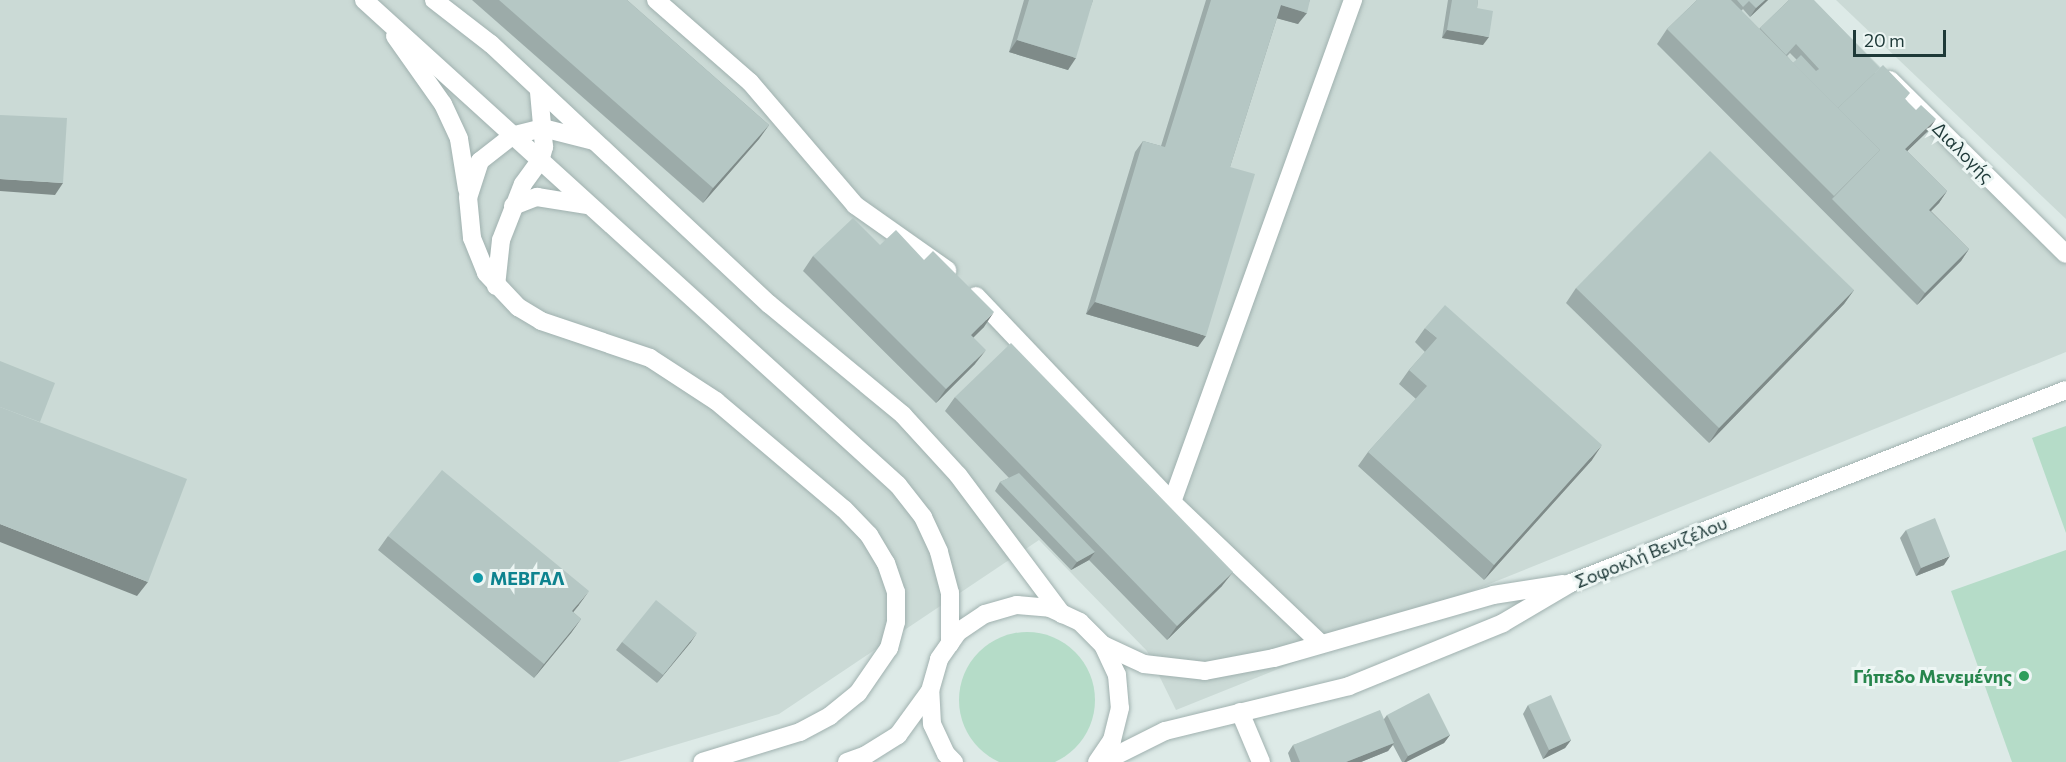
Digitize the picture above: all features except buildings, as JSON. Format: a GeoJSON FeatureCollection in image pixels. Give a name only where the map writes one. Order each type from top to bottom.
{"type":"FeatureCollection","features":[{"type":"Feature","properties":{"kind":"street"},"geometry":{"type":"LineString","coordinates":[[364,0],[898,485],[923,517],[939,552],[950,593],[950,644]]}},
{"type":"Feature","properties":{"kind":"street"},"geometry":{"type":"LineString","coordinates":[[434,0],[491,44],[539,92],[769,304],[903,415],[958,475],[1062,614]]}},
{"type":"Feature","properties":{"kind":"street"},"geometry":{"type":"LineString","coordinates":[[656,0],[750,82],[855,205],[961,280],[1172,502],[1321,644]]}},
{"type":"Feature","properties":{"kind":"street"},"geometry":{"type":"LineString","coordinates":[[1172,502],[1353,0]]}},
{"type":"Feature","properties":{"kind":"street"},"geometry":{"type":"LineString","coordinates":[[383,16],[451,121],[466,170],[472,238],[486,273],[496,286],[518,307],[541,321],[619,345],[683,376],[844,509],[869,535],[886,563],[896,592],[896,621],[889,648],[858,693],[830,716],[801,732],[702,762]]}},
{"type":"Feature","properties":{"kind":"street","name":"Διαλογής"},"geometry":{"type":"LineString","coordinates":[[1878,68],[2066,254]]}},
{"type":"Feature","properties":{"kind":"street"},"geometry":{"type":"LineString","coordinates":[[496,286],[501,240],[513,206],[540,161],[544,147],[539,92]]}},
{"type":"Feature","properties":{"kind":"street"},"geometry":{"type":"LineString","coordinates":[[468,197],[480,161],[512,136],[543,128],[594,141]]}},
{"type":"Feature","properties":{"kind":"street"},"geometry":{"type":"LineString","coordinates":[[513,206],[537,196],[588,205]]}},
{"type":"Feature","properties":{"kind":"street","name":"Σοφοκλή Βενιζέλου"},"geometry":{"type":"LineString","coordinates":[[1103,762],[1165,731],[1349,686],[1503,623],[1571,583],[2066,390]]}},
{"type":"Feature","properties":{"kind":"street"},"geometry":{"type":"LineString","coordinates":[[1103,645],[1144,664],[1205,671],[1321,644],[1494,595],[1571,583]]}},
{"type":"Feature","properties":{"kind":"street"},"geometry":{"type":"LineString","coordinates":[[954,762],[946,754],[932,724],[930,691],[939,659],[958,632],[985,614],[1017,605],[1050,608],[1080,622],[1103,645],[1117,675],[1120,708],[1112,740],[1097,762]]}},
{"type":"Feature","properties":{"kind":"street"},"geometry":{"type":"LineString","coordinates":[[847,762],[898,735],[930,691]]}},
{"type":"Feature","properties":{"kind":"street"},"geometry":{"type":"LineString","coordinates":[[1240,712],[1261,762]]}},
{"type":"Feature","properties":{"kind":"shaded area"},"geometry":{"type":"Polygon","coordinates":[[[0,0],[1813,0],[2066,251],[2066,352],[1176,710],[1147,651],[1039,540],[779,714],[618,762],[0,762],[0,0]]]}},
{"type":"Feature","properties":{"kind":"shaded area"},"geometry":{"type":"Polygon","coordinates":[[[1836,0],[2066,0],[2066,219],[1836,0]]]}},
{"type":"Feature","properties":{"kind":"green space"},"geometry":{"type":"Polygon","coordinates":[[[2066,426],[2066,533],[2032,438],[2066,426]]]}},
{"type":"Feature","properties":{"kind":"green space","name":"Γήπεδο Μενεμένης"},"geometry":{"type":"Polygon","coordinates":[[[2066,550],[2066,762],[2012,762],[1951,591],[2066,550]]]}},
{"type":"Feature","properties":{"kind":"green space"},"geometry":{"type":"Polygon","coordinates":[[[1027,632],[1053,637],[1065,643],[1075,652],[1084,662],[1090,674],[1095,700],[1090,726],[1084,738],[1075,748],[1065,757],[1053,763],[1027,768],[1001,763],[989,757],[979,748],[970,738],[964,726],[959,700],[964,674],[970,662],[979,652],[989,643],[1001,637],[1027,632]]]}},
{"type":"Feature","properties":{"kind":"place","name":"ΜΕΒΓΑΛ"},"geometry":{"type":"Point","coordinates":[478,578]}},
{"type":"Feature","properties":{"kind":"place","name":"Γήπεδο Μενεμένης"},"geometry":{"type":"Point","coordinates":[2024,676]}}]}
